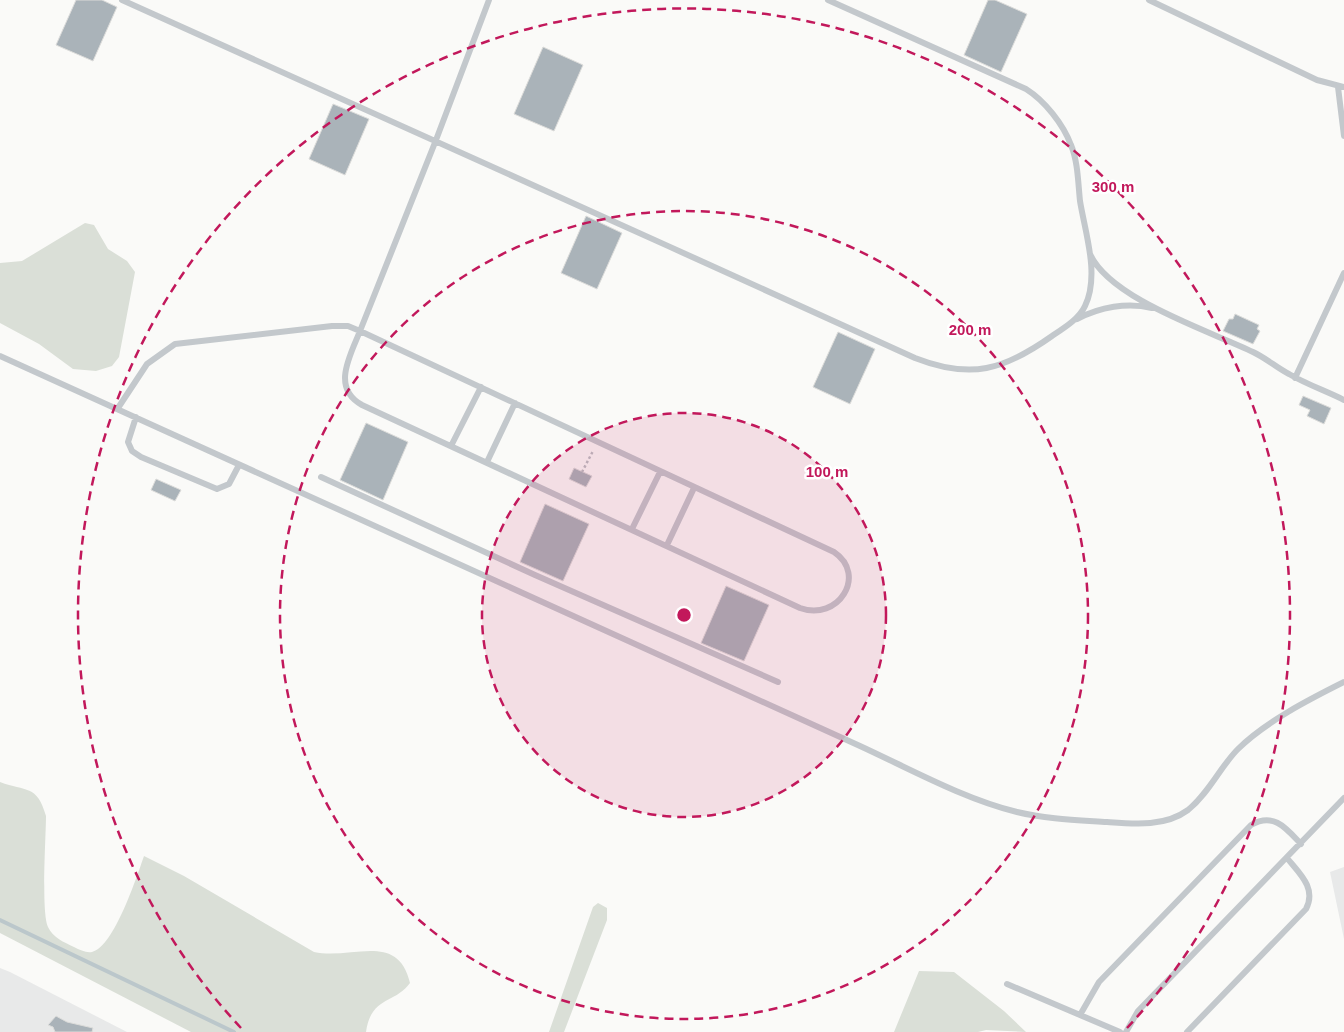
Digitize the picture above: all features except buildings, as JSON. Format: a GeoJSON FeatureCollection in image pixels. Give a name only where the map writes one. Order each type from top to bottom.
{"type":"FeatureCollection","features":[{"type":"Feature","properties":{"kind":"lane"},"geometry":{"type":"LineString","coordinates":[[122,0],[936,366],[971,370],[1002,365],[1031,350],[1070,323],[1092,312],[1122,305],[1137,305],[1160,310]]}},
{"type":"Feature","properties":{"kind":"lane"},"geometry":{"type":"LineString","coordinates":[[118,408],[147,364],[175,344],[338,325],[360,331],[838,555],[845,565],[848,584],[839,602],[828,608],[805,610],[362,405],[350,396],[345,386],[344,374],[360,331],[436,140],[489,0]]}},
{"type":"Feature","properties":{"kind":"lane"},"geometry":{"type":"LineString","coordinates":[[828,0],[1021,87],[1036,96],[1061,126],[1071,145],[1088,247],[1090,272],[1089,294],[1082,311],[1070,323]]}},
{"type":"Feature","properties":{"kind":"lane"},"geometry":{"type":"LineString","coordinates":[[1149,0],[1317,80],[1341,87],[1344,136]]}},
{"type":"Feature","properties":{"kind":"lane"},"geometry":{"type":"LineString","coordinates":[[1088,247],[1098,268],[1113,282],[1160,310],[1253,352],[1295,378],[1344,400]]}},
{"type":"Feature","properties":{"kind":"lane"},"geometry":{"type":"LineString","coordinates":[[1295,378],[1344,273]]}},
{"type":"Feature","properties":{"kind":"lane"},"geometry":{"type":"LineString","coordinates":[[0,356],[860,746],[986,802],[1024,814],[1128,823],[1152,823],[1174,818],[1194,803],[1232,756],[1253,736],[1344,682]]}},
{"type":"Feature","properties":{"kind":"lane"},"geometry":{"type":"LineString","coordinates":[[451,446],[481,387]]}},
{"type":"Feature","properties":{"kind":"lane"},"geometry":{"type":"LineString","coordinates":[[487,462],[516,403]]}},
{"type":"Feature","properties":{"kind":"lane"},"geometry":{"type":"LineString","coordinates":[[136,417],[128,442],[136,455],[217,489],[229,484],[239,465]]}},
{"type":"Feature","properties":{"kind":"lane"},"geometry":{"type":"LineString","coordinates":[[632,529],[660,472]]}},
{"type":"Feature","properties":{"kind":"lane"},"geometry":{"type":"LineString","coordinates":[[321,477],[535,575],[778,682]]}},
{"type":"Feature","properties":{"kind":"lane"},"geometry":{"type":"LineString","coordinates":[[667,545],[694,488]]}},
{"type":"Feature","properties":{"kind":"lane"},"geometry":{"type":"LineString","coordinates":[[1126,1032],[1138,1011],[1344,798]]}},
{"type":"Feature","properties":{"kind":"lane"},"geometry":{"type":"LineString","coordinates":[[1080,1015],[1099,982],[1251,825],[1261,820],[1273,820],[1282,824],[1301,844]]}},
{"type":"Feature","properties":{"kind":"lane"},"geometry":{"type":"LineString","coordinates":[[1187,1032],[1306,909],[1310,897],[1309,888],[1287,858]]}},
{"type":"Feature","properties":{"kind":"lane"},"geometry":{"type":"LineString","coordinates":[[1008,984],[1120,1032]]}},
{"type":"Feature","properties":{"kind":"path"},"geometry":{"type":"LineString","coordinates":[[582,472],[597,442]]}},
{"type":"Feature","properties":{"kind":"shaded area"},"geometry":{"type":"Polygon","coordinates":[[[85,223],[94,225],[108,249],[127,261],[135,272],[119,357],[112,366],[96,371],[73,369],[39,344],[0,323],[0,263],[22,261],[85,223]]]}},
{"type":"Feature","properties":{"kind":"shaded area"},"geometry":{"type":"Polygon","coordinates":[[[0,782],[29,791],[39,799],[43,806],[46,816],[44,891],[46,919],[48,927],[53,934],[66,943],[88,952],[92,952],[100,947],[108,938],[124,910],[144,856],[184,876],[314,952],[372,951],[384,952],[395,957],[404,967],[410,983],[404,990],[378,1006],[369,1020],[366,1032],[191,1032],[0,933],[0,782]]]}},
{"type":"Feature","properties":{"kind":"shaded area"},"geometry":{"type":"Polygon","coordinates":[[[1344,867],[1344,939],[1330,872],[1344,867]]]}},
{"type":"Feature","properties":{"kind":"shaded area"},"geometry":{"type":"Polygon","coordinates":[[[598,903],[607,908],[607,920],[564,1032],[549,1032],[593,907],[598,903]]]}},
{"type":"Feature","properties":{"kind":"shaded area"},"geometry":{"type":"Polygon","coordinates":[[[0,968],[10,972],[127,1032],[0,1032],[0,968]]]}},
{"type":"Feature","properties":{"kind":"shaded area"},"geometry":{"type":"Polygon","coordinates":[[[919,971],[954,972],[1004,1011],[1026,1032],[986,1030],[978,1032],[894,1032],[919,971]]]}},
{"type":"Feature","properties":{"kind":"waterway"},"geometry":{"type":"LineString","coordinates":[[0,920],[234,1032]]}}]}
